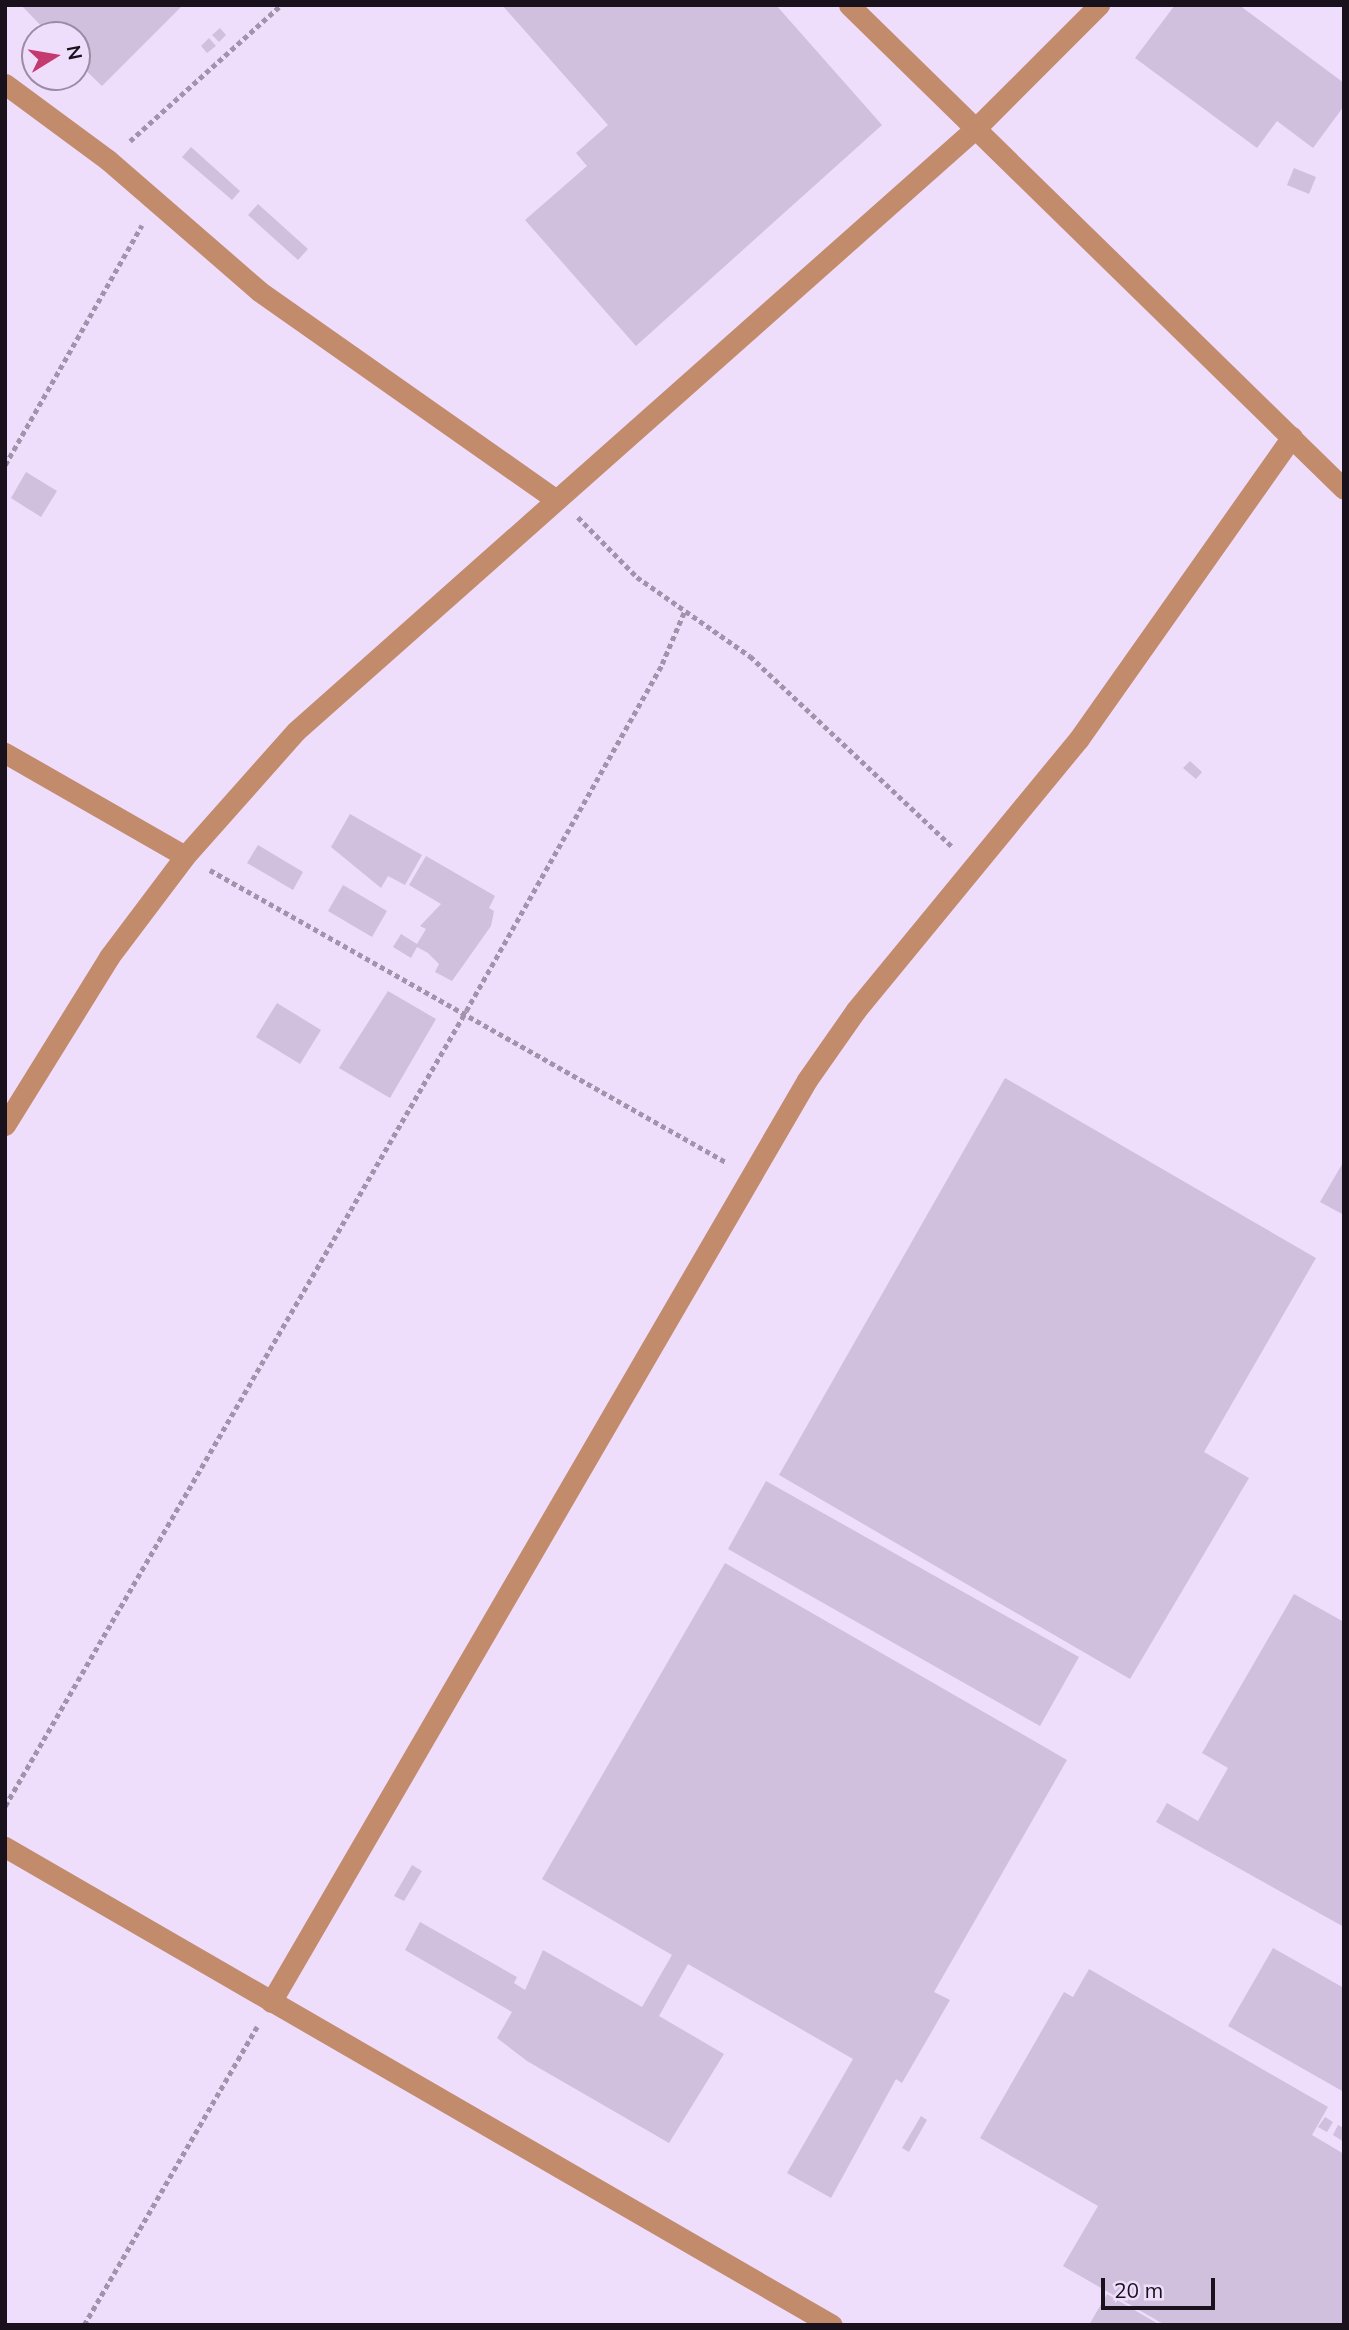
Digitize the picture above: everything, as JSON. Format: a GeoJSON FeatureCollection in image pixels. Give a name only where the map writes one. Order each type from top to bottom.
{"type":"FeatureCollection","features":[{"type":"Feature","properties":{"kind":"street"},"geometry":{"type":"LineString","coordinates":[[849,5],[977,127],[1344,489]]}},
{"type":"Feature","properties":{"kind":"street"},"geometry":{"type":"LineString","coordinates":[[5,1125],[94,979],[185,856],[296,731],[977,127],[1099,5]]}},
{"type":"Feature","properties":{"kind":"street"},"geometry":{"type":"LineString","coordinates":[[5,84],[108,160],[259,291],[556,499]]}},
{"type":"Feature","properties":{"kind":"street"},"geometry":{"type":"LineString","coordinates":[[271,2002],[748,1175],[856,1010],[1106,704],[1292,437]]}},
{"type":"Feature","properties":{"kind":"street"},"geometry":{"type":"LineString","coordinates":[[5,753],[185,856]]}},
{"type":"Feature","properties":{"kind":"street"},"geometry":{"type":"LineString","coordinates":[[5,1847],[832,2325]]}},
{"type":"Feature","properties":{"kind":"path"},"geometry":{"type":"LineString","coordinates":[[108,160],[281,5]]}},
{"type":"Feature","properties":{"kind":"path"},"geometry":{"type":"LineString","coordinates":[[5,465],[156,200]]}},
{"type":"Feature","properties":{"kind":"path"},"geometry":{"type":"LineString","coordinates":[[556,499],[636,577],[750,656],[856,749],[972,866]]}},
{"type":"Feature","properties":{"kind":"path"},"geometry":{"type":"LineString","coordinates":[[5,1806],[466,1011],[662,664],[685,610]]}},
{"type":"Feature","properties":{"kind":"path"},"geometry":{"type":"LineString","coordinates":[[185,856],[466,1011],[748,1175]]}},
{"type":"Feature","properties":{"kind":"path"},"geometry":{"type":"LineString","coordinates":[[83,2325],[271,2002]]}},
{"type":"Feature","properties":{"kind":"building"},"geometry":{"type":"Polygon","coordinates":[[[21,5],[183,5],[102,86],[91,75],[91,21],[36,21],[21,5]]]}},
{"type":"Feature","properties":{"kind":"building"},"geometry":{"type":"Polygon","coordinates":[[[502,5],[776,5],[882,125],[636,346],[525,220],[587,166],[576,153],[608,125],[502,5]]]}},
{"type":"Feature","properties":{"kind":"building"},"geometry":{"type":"Polygon","coordinates":[[[1175,5],[1239,5],[1344,83],[1344,106],[1313,148],[1277,121],[1257,148],[1135,58],[1175,5]]]}},
{"type":"Feature","properties":{"kind":"building"},"geometry":{"type":"Polygon","coordinates":[[[220,28],[226,35],[219,42],[212,35],[220,28]]]}},
{"type":"Feature","properties":{"kind":"building"},"geometry":{"type":"Polygon","coordinates":[[[209,38],[216,46],[207,53],[201,46],[209,38]]]}},
{"type":"Feature","properties":{"kind":"building"},"geometry":{"type":"Polygon","coordinates":[[[191,147],[240,191],[232,200],[182,157],[191,147]]]}},
{"type":"Feature","properties":{"kind":"building"},"geometry":{"type":"Polygon","coordinates":[[[1294,168],[1316,177],[1309,194],[1287,185],[1294,168]]]}},
{"type":"Feature","properties":{"kind":"building"},"geometry":{"type":"Polygon","coordinates":[[[258,204],[308,249],[298,260],[248,215],[258,204]]]}},
{"type":"Feature","properties":{"kind":"building"},"geometry":{"type":"Polygon","coordinates":[[[26,472],[57,491],[41,517],[11,498],[26,472]]]}},
{"type":"Feature","properties":{"kind":"building"},"geometry":{"type":"Polygon","coordinates":[[[1190,761],[1202,772],[1196,779],[1183,768],[1190,761]]]}},
{"type":"Feature","properties":{"kind":"building"},"geometry":{"type":"Polygon","coordinates":[[[350,814],[422,855],[405,885],[388,876],[381,888],[331,847],[350,814]]]}},
{"type":"Feature","properties":{"kind":"building"},"geometry":{"type":"Polygon","coordinates":[[[258,845],[303,872],[293,890],[247,863],[258,845]]]}},
{"type":"Feature","properties":{"kind":"building"},"geometry":{"type":"Polygon","coordinates":[[[426,856],[495,896],[489,908],[494,911],[491,926],[452,981],[435,972],[439,964],[428,953],[417,947],[411,958],[393,947],[401,934],[417,944],[426,929],[420,926],[441,904],[409,885],[426,856]]]}},
{"type":"Feature","properties":{"kind":"building"},"geometry":{"type":"Polygon","coordinates":[[[343,885],[387,911],[372,937],[328,911],[343,885]]]}},
{"type":"Feature","properties":{"kind":"building"},"geometry":{"type":"Polygon","coordinates":[[[388,991],[436,1019],[390,1098],[339,1068],[388,991]]]}},
{"type":"Feature","properties":{"kind":"building"},"geometry":{"type":"Polygon","coordinates":[[[277,1003],[321,1030],[300,1064],[256,1037],[277,1003]]]}},
{"type":"Feature","properties":{"kind":"building"},"geometry":{"type":"Polygon","coordinates":[[[1005,1078],[1316,1258],[1204,1452],[1249,1478],[1130,1679],[779,1475],[1005,1078]]]}},
{"type":"Feature","properties":{"kind":"building"},"geometry":{"type":"Polygon","coordinates":[[[1344,1161],[1344,1215],[1320,1202],[1344,1161]]]}},
{"type":"Feature","properties":{"kind":"building"},"geometry":{"type":"Polygon","coordinates":[[[766,1481],[1079,1657],[1040,1726],[728,1549],[766,1481]]]}},
{"type":"Feature","properties":{"kind":"building"},"geometry":{"type":"Polygon","coordinates":[[[725,1563],[1067,1760],[934,1992],[950,2000],[902,2083],[896,2079],[831,2198],[787,2173],[853,2059],[688,1964],[659,2016],[724,2054],[669,2143],[527,2061],[497,2038],[512,2012],[405,1950],[420,1922],[517,1977],[514,1983],[525,1990],[543,1950],[642,2007],[672,1955],[542,1879],[725,1563]]]}},
{"type":"Feature","properties":{"kind":"building"},"geometry":{"type":"Polygon","coordinates":[[[1294,1594],[1344,1622],[1344,1927],[1156,1822],[1167,1803],[1198,1821],[1228,1768],[1202,1753],[1294,1594]]]}},
{"type":"Feature","properties":{"kind":"building"},"geometry":{"type":"Polygon","coordinates":[[[412,1865],[422,1871],[404,1901],[394,1896],[412,1865]]]}},
{"type":"Feature","properties":{"kind":"building"},"geometry":{"type":"Polygon","coordinates":[[[1273,1948],[1344,1988],[1344,2092],[1228,2026],[1273,1948]]]}},
{"type":"Feature","properties":{"kind":"building"},"geometry":{"type":"Polygon","coordinates":[[[1089,1969],[1328,2107],[1312,2135],[1344,2154],[1344,2325],[1165,2325],[1063,2266],[1098,2206],[980,2138],[1064,1992],[1073,1997],[1089,1969]]]}},
{"type":"Feature","properties":{"kind":"building"},"geometry":{"type":"Polygon","coordinates":[[[921,2116],[927,2120],[909,2152],[902,2148],[921,2116]]]}},
{"type":"Feature","properties":{"kind":"building"},"geometry":{"type":"Polygon","coordinates":[[[1325,2117],[1333,2122],[1327,2132],[1318,2127],[1325,2117]]]}},
{"type":"Feature","properties":{"kind":"building"},"geometry":{"type":"Polygon","coordinates":[[[1338,2125],[1344,2128],[1344,2142],[1333,2135],[1338,2125]]]}},
{"type":"Feature","properties":{"kind":"building"},"geometry":{"type":"Polygon","coordinates":[[[1107,2294],[1160,2325],[1089,2325],[1107,2294]]]}}]}
